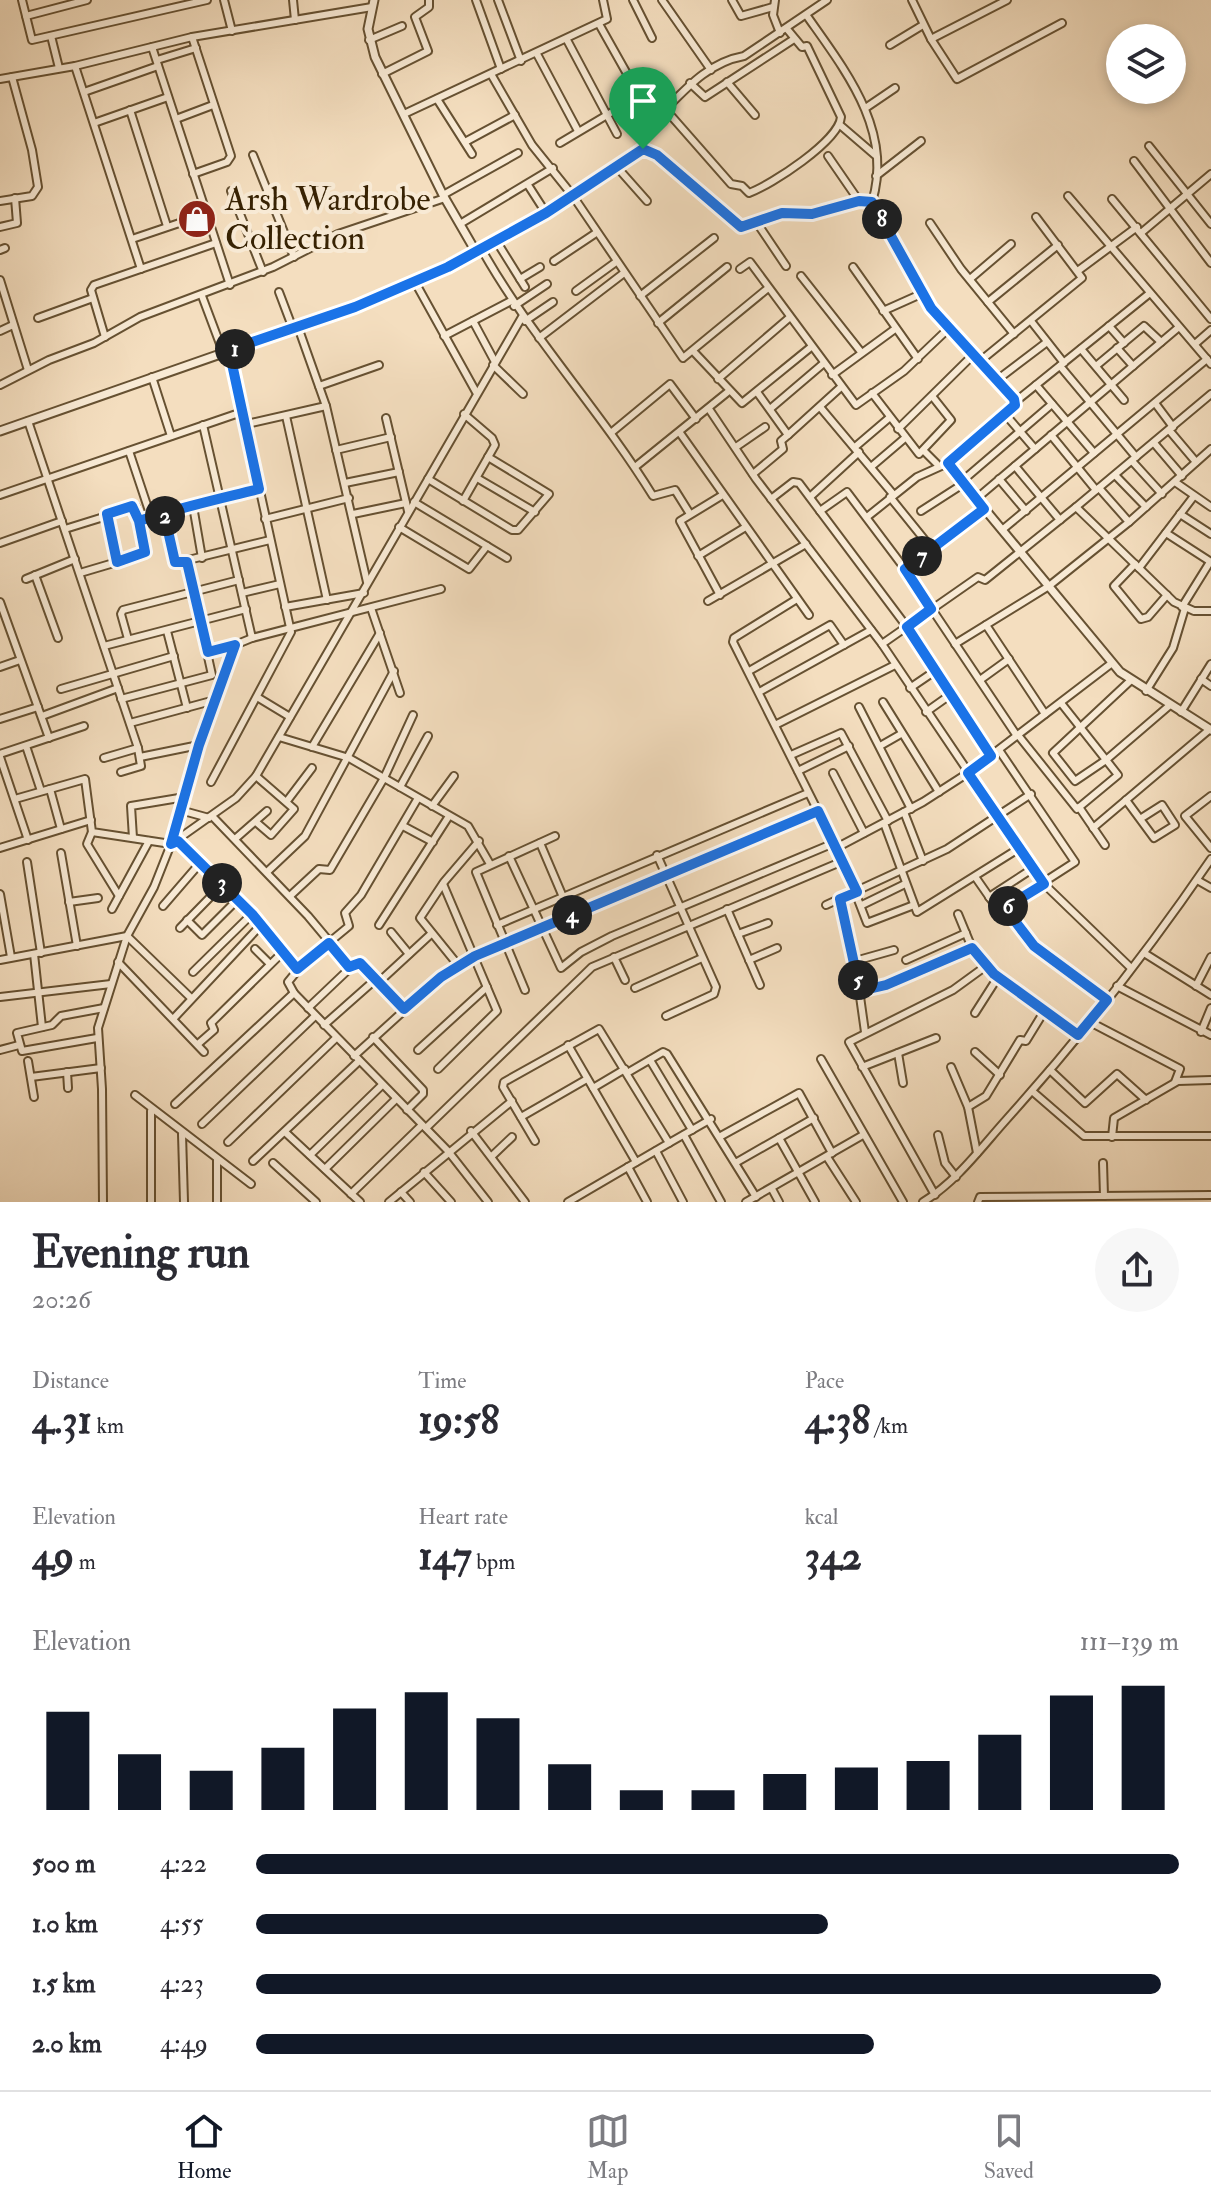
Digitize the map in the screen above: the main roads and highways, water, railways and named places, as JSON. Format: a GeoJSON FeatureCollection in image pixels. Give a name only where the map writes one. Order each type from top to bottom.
{"type":"FeatureCollection","features":[{"type":"Feature","properties":{"kind":"place","name":"Arsh Wardrobe Collection"},"geometry":{"type":"Point","coordinates":[197,219]}}]}
